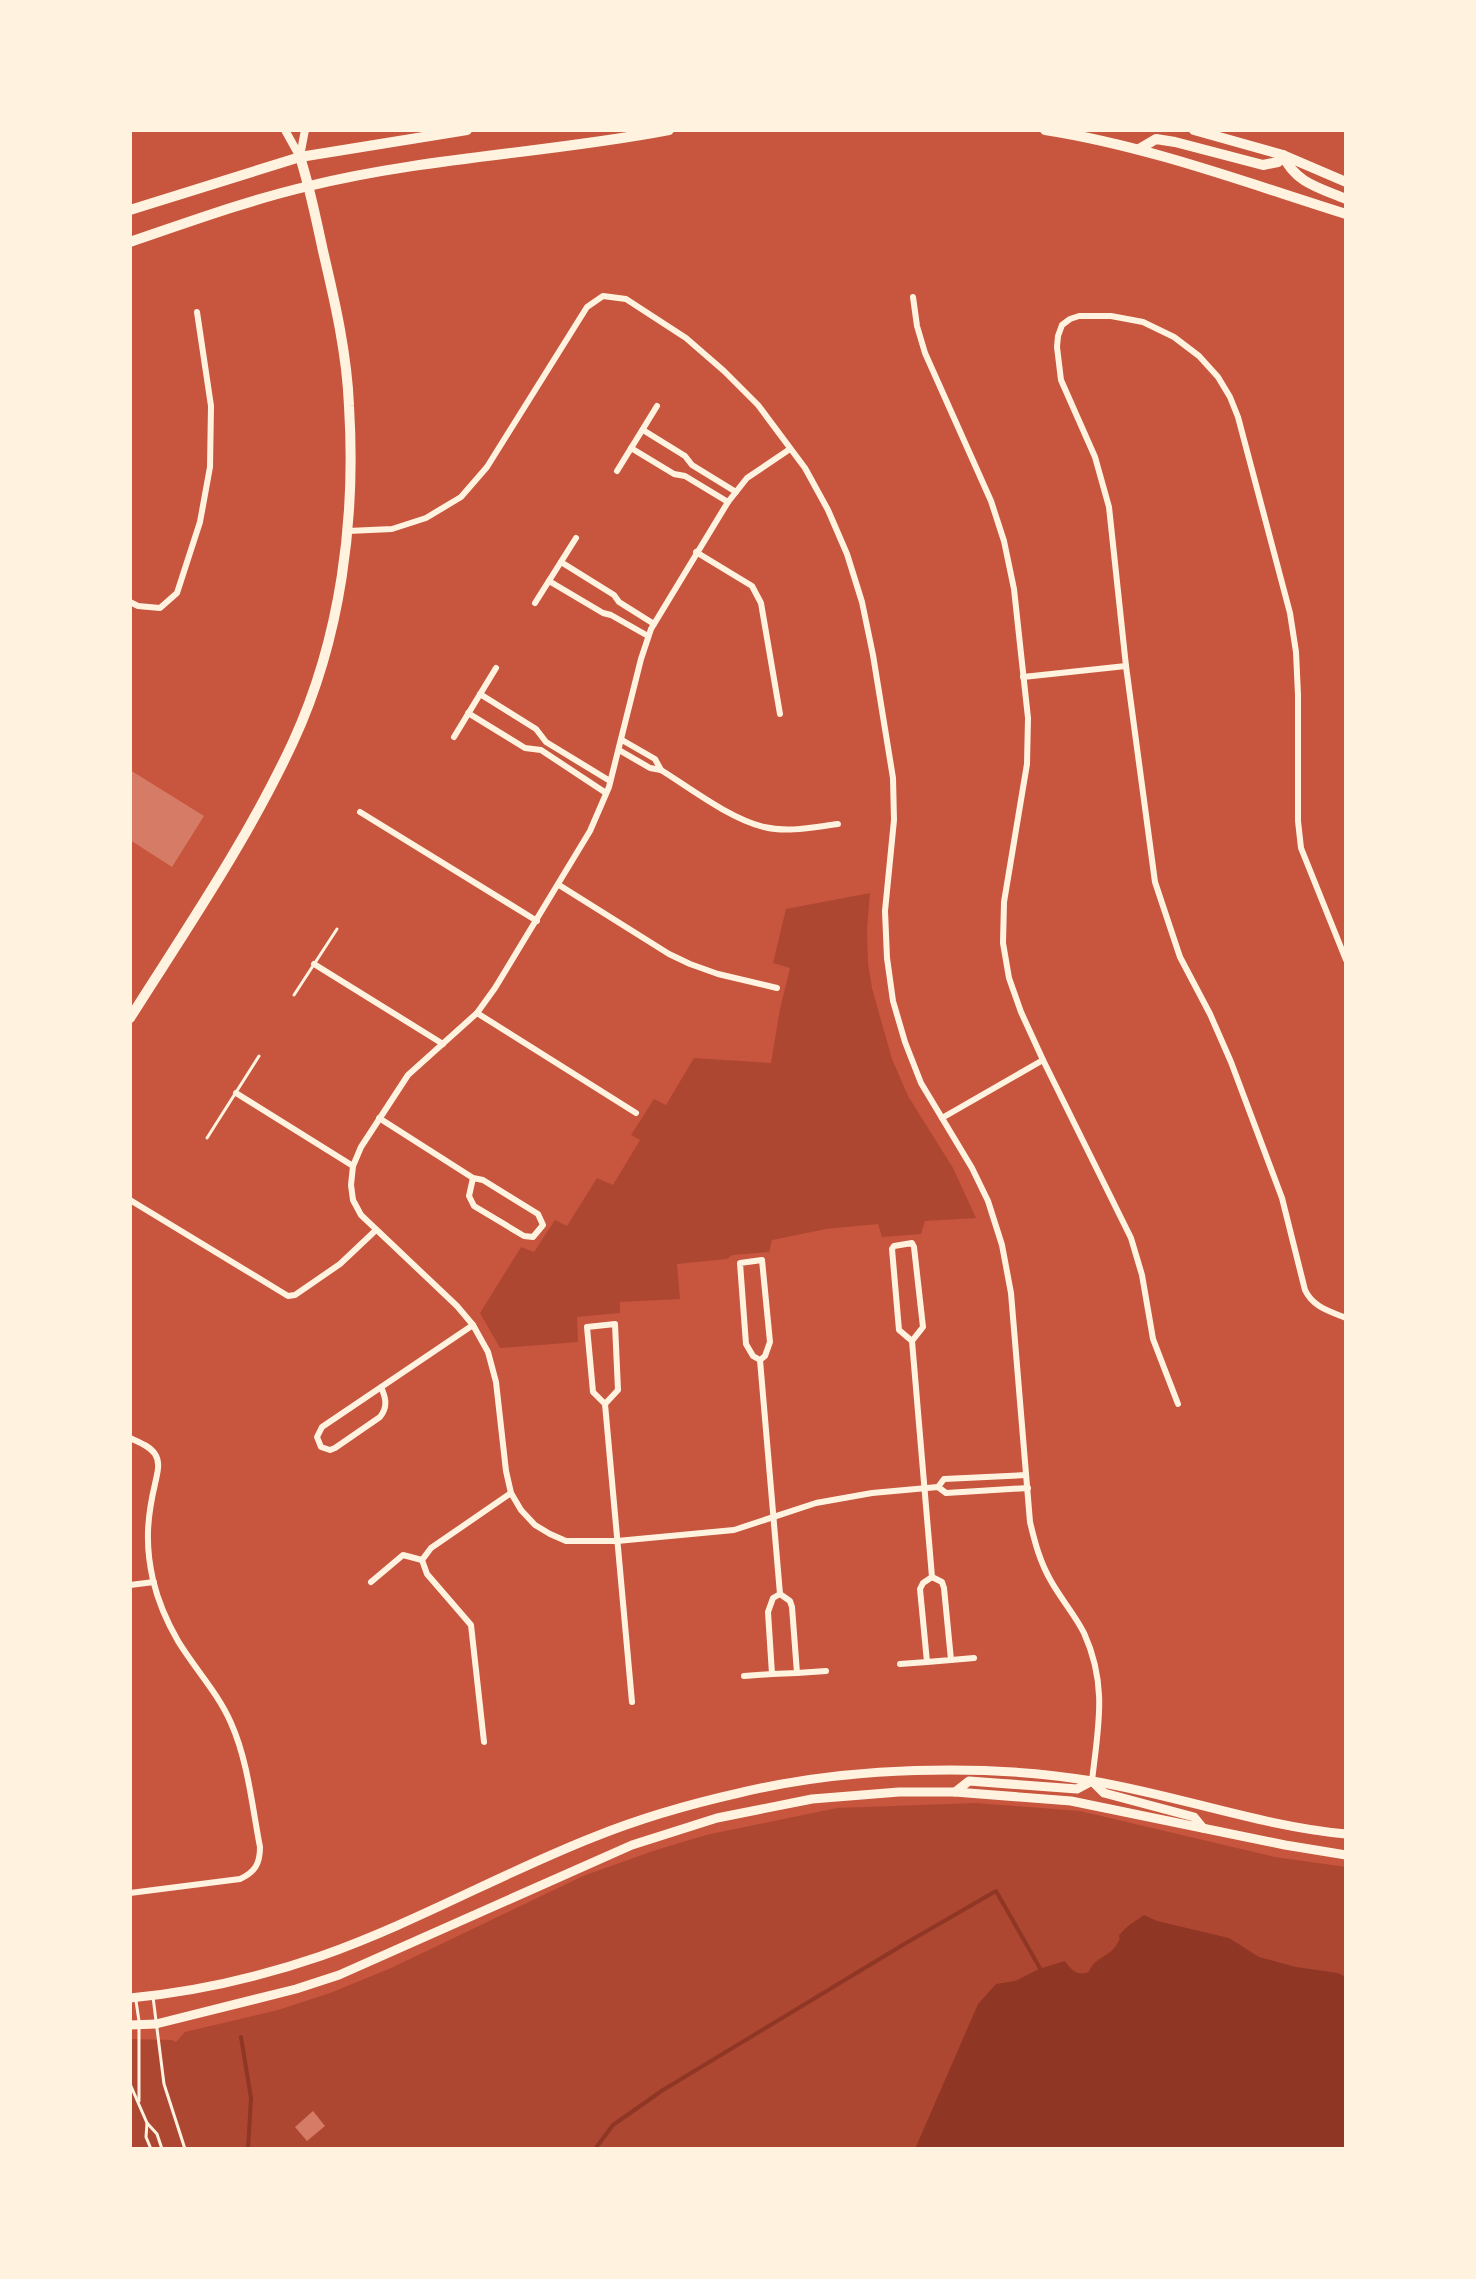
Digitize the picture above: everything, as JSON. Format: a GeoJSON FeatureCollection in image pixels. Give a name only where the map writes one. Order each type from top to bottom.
{"type":"FeatureCollection","features":[{"type":"Feature","properties":{"kind":"main road"},"geometry":{"type":"LineString","coordinates":[[130,210],[300,157],[467,130]]}},
{"type":"Feature","properties":{"kind":"main road"},"geometry":{"type":"LineString","coordinates":[[130,242],[309,186],[376,172],[669,130]]}},
{"type":"Feature","properties":{"kind":"main road"},"geometry":{"type":"LineString","coordinates":[[1045,130],[1093,137],[1139,149],[1346,214]]}},
{"type":"Feature","properties":{"kind":"main road"},"geometry":{"type":"LineString","coordinates":[[1194,130],[1283,155],[1346,182]]}},
{"type":"Feature","properties":{"kind":"main road"},"geometry":{"type":"LineString","coordinates":[[1139,149],[1156,139],[1166,140],[1263,165],[1278,162],[1283,155]]}},
{"type":"Feature","properties":{"kind":"main road"},"geometry":{"type":"LineString","coordinates":[[1283,155],[1292,172],[1304,181],[1346,199]]}},
{"type":"Feature","properties":{"kind":"main road"},"geometry":{"type":"LineString","coordinates":[[130,1018],[243,839],[294,739],[320,669],[337,603],[348,531],[350,430],[345,367],[331,285],[300,157]]}},
{"type":"Feature","properties":{"kind":"main road"},"geometry":{"type":"LineString","coordinates":[[133,1997],[223,1984],[273,1971],[399,1924],[593,1837],[742,1792],[828,1777],[966,1770],[1036,1774],[1092,1781],[1285,1825],[1346,1834]]}},
{"type":"Feature","properties":{"kind":"main road"},"geometry":{"type":"LineString","coordinates":[[955,1792],[969,1781],[1077,1789],[1092,1781]]}},
{"type":"Feature","properties":{"kind":"main road"},"geometry":{"type":"LineString","coordinates":[[1092,1781],[1104,1793],[1194,1817],[1203,1828]]}},
{"type":"Feature","properties":{"kind":"main road"},"geometry":{"type":"LineString","coordinates":[[134,2025],[156,2024],[296,1989],[339,1975],[632,1845],[717,1818],[812,1799],[899,1792],[955,1792],[1071,1801],[1346,1855]]}},
{"type":"Feature","properties":{"kind":"street"},"geometry":{"type":"LineString","coordinates":[[285,130],[300,157]]}},
{"type":"Feature","properties":{"kind":"street"},"geometry":{"type":"LineString","coordinates":[[300,157],[305,130]]}},
{"type":"Feature","properties":{"kind":"street"},"geometry":{"type":"LineString","coordinates":[[348,531],[392,529],[426,518],[461,497],[487,467],[587,307],[603,296],[626,299],[686,338],[758,405],[805,468],[847,554],[862,602],[873,655],[893,778],[894,820],[885,911],[893,1001],[921,1083],[972,1168],[988,1201],[1002,1245],[1011,1293],[1030,1522],[1036,1547],[1052,1584],[1083,1631],[1100,1694],[1092,1781]]}},
{"type":"Feature","properties":{"kind":"street"},"geometry":{"type":"LineString","coordinates":[[913,297],[925,353],[981,477],[1004,541],[1014,589],[1028,718],[1027,764],[1004,902],[1003,943],[1009,978],[1043,1060],[1131,1238],[1142,1275],[1153,1339],[1178,1404]]}},
{"type":"Feature","properties":{"kind":"street"},"geometry":{"type":"LineString","coordinates":[[130,602],[160,608],[177,593],[200,522],[210,467],[211,406],[197,312]]}},
{"type":"Feature","properties":{"kind":"street"},"geometry":{"type":"LineString","coordinates":[[1346,960],[1301,848],[1296,652],[1290,613],[1230,397],[1218,377],[1199,356],[1174,337],[1143,322],[1111,316],[1070,319],[1062,325],[1058,336],[1061,380],[1095,457],[1109,507],[1126,666],[1155,882],[1180,957],[1231,1062],[1282,1198],[1305,1290],[1318,1307],[1346,1318]]}},
{"type":"Feature","properties":{"kind":"street"},"geometry":{"type":"LineString","coordinates":[[617,471],[657,406]]}},
{"type":"Feature","properties":{"kind":"street"},"geometry":{"type":"LineString","coordinates":[[643,430],[736,492]]}},
{"type":"Feature","properties":{"kind":"street"},"geometry":{"type":"LineString","coordinates":[[631,448],[728,502]]}},
{"type":"Feature","properties":{"kind":"street"},"geometry":{"type":"LineString","coordinates":[[790,449],[747,478],[728,502],[654,624],[648,636],[610,781],[590,831],[537,921],[477,1013],[408,1075],[379,1118],[353,1166],[353,1200],[361,1215],[473,1325],[488,1352],[496,1382],[511,1493],[535,1525],[566,1541],[617,1541],[734,1530],[816,1503],[872,1493],[938,1487],[946,1493],[1028,1488]]}},
{"type":"Feature","properties":{"kind":"street"},"geometry":{"type":"LineString","coordinates":[[685,476],[692,465]]}},
{"type":"Feature","properties":{"kind":"street"},"geometry":{"type":"LineString","coordinates":[[535,603],[576,538]]}},
{"type":"Feature","properties":{"kind":"street"},"geometry":{"type":"LineString","coordinates":[[696,552],[752,586],[761,603],[780,714]]}},
{"type":"Feature","properties":{"kind":"street"},"geometry":{"type":"LineString","coordinates":[[561,562],[654,624]]}},
{"type":"Feature","properties":{"kind":"street"},"geometry":{"type":"LineString","coordinates":[[549,581],[648,636]]}},
{"type":"Feature","properties":{"kind":"street"},"geometry":{"type":"LineString","coordinates":[[611,615],[619,602]]}},
{"type":"Feature","properties":{"kind":"street"},"geometry":{"type":"LineString","coordinates":[[1023,677],[1126,666]]}},
{"type":"Feature","properties":{"kind":"street"},"geometry":{"type":"LineString","coordinates":[[454,737],[496,668]]}},
{"type":"Feature","properties":{"kind":"street"},"geometry":{"type":"LineString","coordinates":[[480,694],[536,729],[546,742],[610,781]]}},
{"type":"Feature","properties":{"kind":"street"},"geometry":{"type":"LineString","coordinates":[[468,713],[525,748],[541,750],[606,793]]}},
{"type":"Feature","properties":{"kind":"street"},"geometry":{"type":"LineString","coordinates":[[622,740],[655,759],[661,770]]}},
{"type":"Feature","properties":{"kind":"street"},"geometry":{"type":"LineString","coordinates":[[541,750],[546,742]]}},
{"type":"Feature","properties":{"kind":"street"},"geometry":{"type":"LineString","coordinates":[[619,750],[650,768],[661,770],[742,820],[765,828],[793,829],[838,824]]}},
{"type":"Feature","properties":{"kind":"street"},"geometry":{"type":"LineString","coordinates":[[360,812],[537,921]]}},
{"type":"Feature","properties":{"kind":"street"},"geometry":{"type":"LineString","coordinates":[[559,885],[690,964],[777,988]]}},
{"type":"Feature","properties":{"kind":"street"},"geometry":{"type":"LineString","coordinates":[[314,964],[443,1044]]}},
{"type":"Feature","properties":{"kind":"street"},"geometry":{"type":"LineString","coordinates":[[477,1013],[636,1113]]}},
{"type":"Feature","properties":{"kind":"street"},"geometry":{"type":"LineString","coordinates":[[942,1118],[1043,1060]]}},
{"type":"Feature","properties":{"kind":"street"},"geometry":{"type":"LineString","coordinates":[[236,1093],[353,1166]]}},
{"type":"Feature","properties":{"kind":"street"},"geometry":{"type":"LineString","coordinates":[[379,1118],[473,1178],[483,1180],[538,1214],[543,1225],[539,1232],[533,1237],[524,1236],[474,1206],[469,1196],[473,1178]]}},
{"type":"Feature","properties":{"kind":"street"},"geometry":{"type":"LineString","coordinates":[[130,1200],[288,1296],[295,1295],[340,1264],[376,1230]]}},
{"type":"Feature","properties":{"kind":"street"},"geometry":{"type":"LineString","coordinates":[[912,1341],[899,1330],[892,1249],[912,1243],[923,1327],[912,1341],[932,1577]]}},
{"type":"Feature","properties":{"kind":"street"},"geometry":{"type":"LineString","coordinates":[[762,1260],[770,1342],[765,1356],[760,1360],[753,1356],[746,1344],[740,1263],[762,1260]]}},
{"type":"Feature","properties":{"kind":"street"},"geometry":{"type":"LineString","coordinates":[[605,1404],[618,1390],[615,1324],[587,1327],[593,1392],[605,1404],[632,1702]]}},
{"type":"Feature","properties":{"kind":"street"},"geometry":{"type":"LineString","coordinates":[[381,1387],[386,1404],[380,1417],[330,1450],[321,1447],[317,1437],[322,1427],[381,1387],[473,1325]]}},
{"type":"Feature","properties":{"kind":"street"},"geometry":{"type":"LineString","coordinates":[[760,1360],[780,1594],[790,1601],[792,1607],[797,1673]]}},
{"type":"Feature","properties":{"kind":"street"},"geometry":{"type":"LineString","coordinates":[[130,1438],[149,1447],[158,1462],[148,1512],[147,1549],[163,1613],[231,1722],[242,1756],[260,1847],[256,1868],[240,1879],[130,1893]]}},
{"type":"Feature","properties":{"kind":"street"},"geometry":{"type":"LineString","coordinates":[[938,1487],[944,1479],[1026,1475]]}},
{"type":"Feature","properties":{"kind":"street"},"geometry":{"type":"LineString","coordinates":[[422,1560],[431,1548],[511,1493]]}},
{"type":"Feature","properties":{"kind":"street"},"geometry":{"type":"LineString","coordinates":[[371,1582],[403,1555],[422,1560]]}},
{"type":"Feature","properties":{"kind":"street"},"geometry":{"type":"LineString","coordinates":[[422,1560],[427,1574],[471,1625],[484,1742]]}},
{"type":"Feature","properties":{"kind":"street"},"geometry":{"type":"LineString","coordinates":[[932,1577],[942,1582],[944,1588],[951,1660]]}},
{"type":"Feature","properties":{"kind":"street"},"geometry":{"type":"LineString","coordinates":[[927,1662],[920,1589],[932,1577]]}},
{"type":"Feature","properties":{"kind":"street"},"geometry":{"type":"LineString","coordinates":[[130,1585],[154,1582]]}},
{"type":"Feature","properties":{"kind":"street"},"geometry":{"type":"LineString","coordinates":[[772,1674],[768,1612],[773,1598],[780,1594]]}},
{"type":"Feature","properties":{"kind":"street"},"geometry":{"type":"LineString","coordinates":[[900,1664],[974,1658]]}},
{"type":"Feature","properties":{"kind":"street"},"geometry":{"type":"LineString","coordinates":[[744,1676],[826,1671]]}},
{"type":"Feature","properties":{"kind":"lane"},"geometry":{"type":"LineString","coordinates":[[294,995],[337,929]]}},
{"type":"Feature","properties":{"kind":"lane"},"geometry":{"type":"LineString","coordinates":[[207,1138],[259,1056]]}},
{"type":"Feature","properties":{"kind":"lane"},"geometry":{"type":"LineString","coordinates":[[153,1995],[164,2084],[185,2149]]}},
{"type":"Feature","properties":{"kind":"lane"},"geometry":{"type":"LineString","coordinates":[[133,1997],[139,2101]]}},
{"type":"Feature","properties":{"kind":"lane"},"geometry":{"type":"LineString","coordinates":[[130,2084],[162,2149]]}},
{"type":"Feature","properties":{"kind":"lane"},"geometry":{"type":"LineString","coordinates":[[147,2123],[146,2137],[151,2149]]}},
{"type":"Feature","properties":{"kind":"shaded area"},"geometry":{"type":"Polygon","coordinates":[[[870,893],[868,963],[892,1059],[908,1096],[953,1168],[976,1218],[925,1221],[921,1234],[882,1237],[878,1224],[826,1229],[772,1240],[769,1252],[677,1264],[680,1299],[620,1302],[620,1313],[577,1317],[578,1342],[500,1348],[480,1313],[521,1247],[534,1252],[555,1220],[567,1226],[597,1178],[613,1185],[640,1140],[631,1135],[654,1099],[666,1105],[694,1058],[771,1063],[790,968],[773,963],[786,909],[870,893]]]}},
{"type":"Feature","properties":{"kind":"shaded area"},"geometry":{"type":"Polygon","coordinates":[[[975,1803],[1080,1811],[1275,1857],[1346,1867],[1346,2149],[130,2149],[130,2039],[176,2042],[185,2032],[278,2010],[330,1993],[389,1969],[583,1876],[706,1835],[837,1808],[975,1803]]]}},
{"type":"Feature","properties":{"kind":"shaded area"},"geometry":{"type":"Polygon","coordinates":[[[1144,1915],[1229,1938],[1259,1957],[1346,1977],[1346,2149],[915,2149],[978,2004],[996,1984],[1015,1981],[1065,1961],[1075,1972],[1089,1972],[1094,1963],[1114,1948],[1124,1929],[1144,1915]]]}},
{"type":"Feature","properties":{"kind":"building"},"geometry":{"type":"Polygon","coordinates":[[[130,770],[204,816],[172,867],[130,840],[130,770]]]}},
{"type":"Feature","properties":{"kind":"building"},"geometry":{"type":"Polygon","coordinates":[[[313,2111],[325,2126],[307,2141],[295,2127],[313,2111]]]}},
{"type":"Feature","properties":{"kind":"waterway"},"geometry":{"type":"LineString","coordinates":[[595,2149],[613,2125],[663,2090],[996,1891],[1041,1970]]}},
{"type":"Feature","properties":{"kind":"waterway"},"geometry":{"type":"LineString","coordinates":[[241,2037],[251,2098],[248,2149]]}}]}
